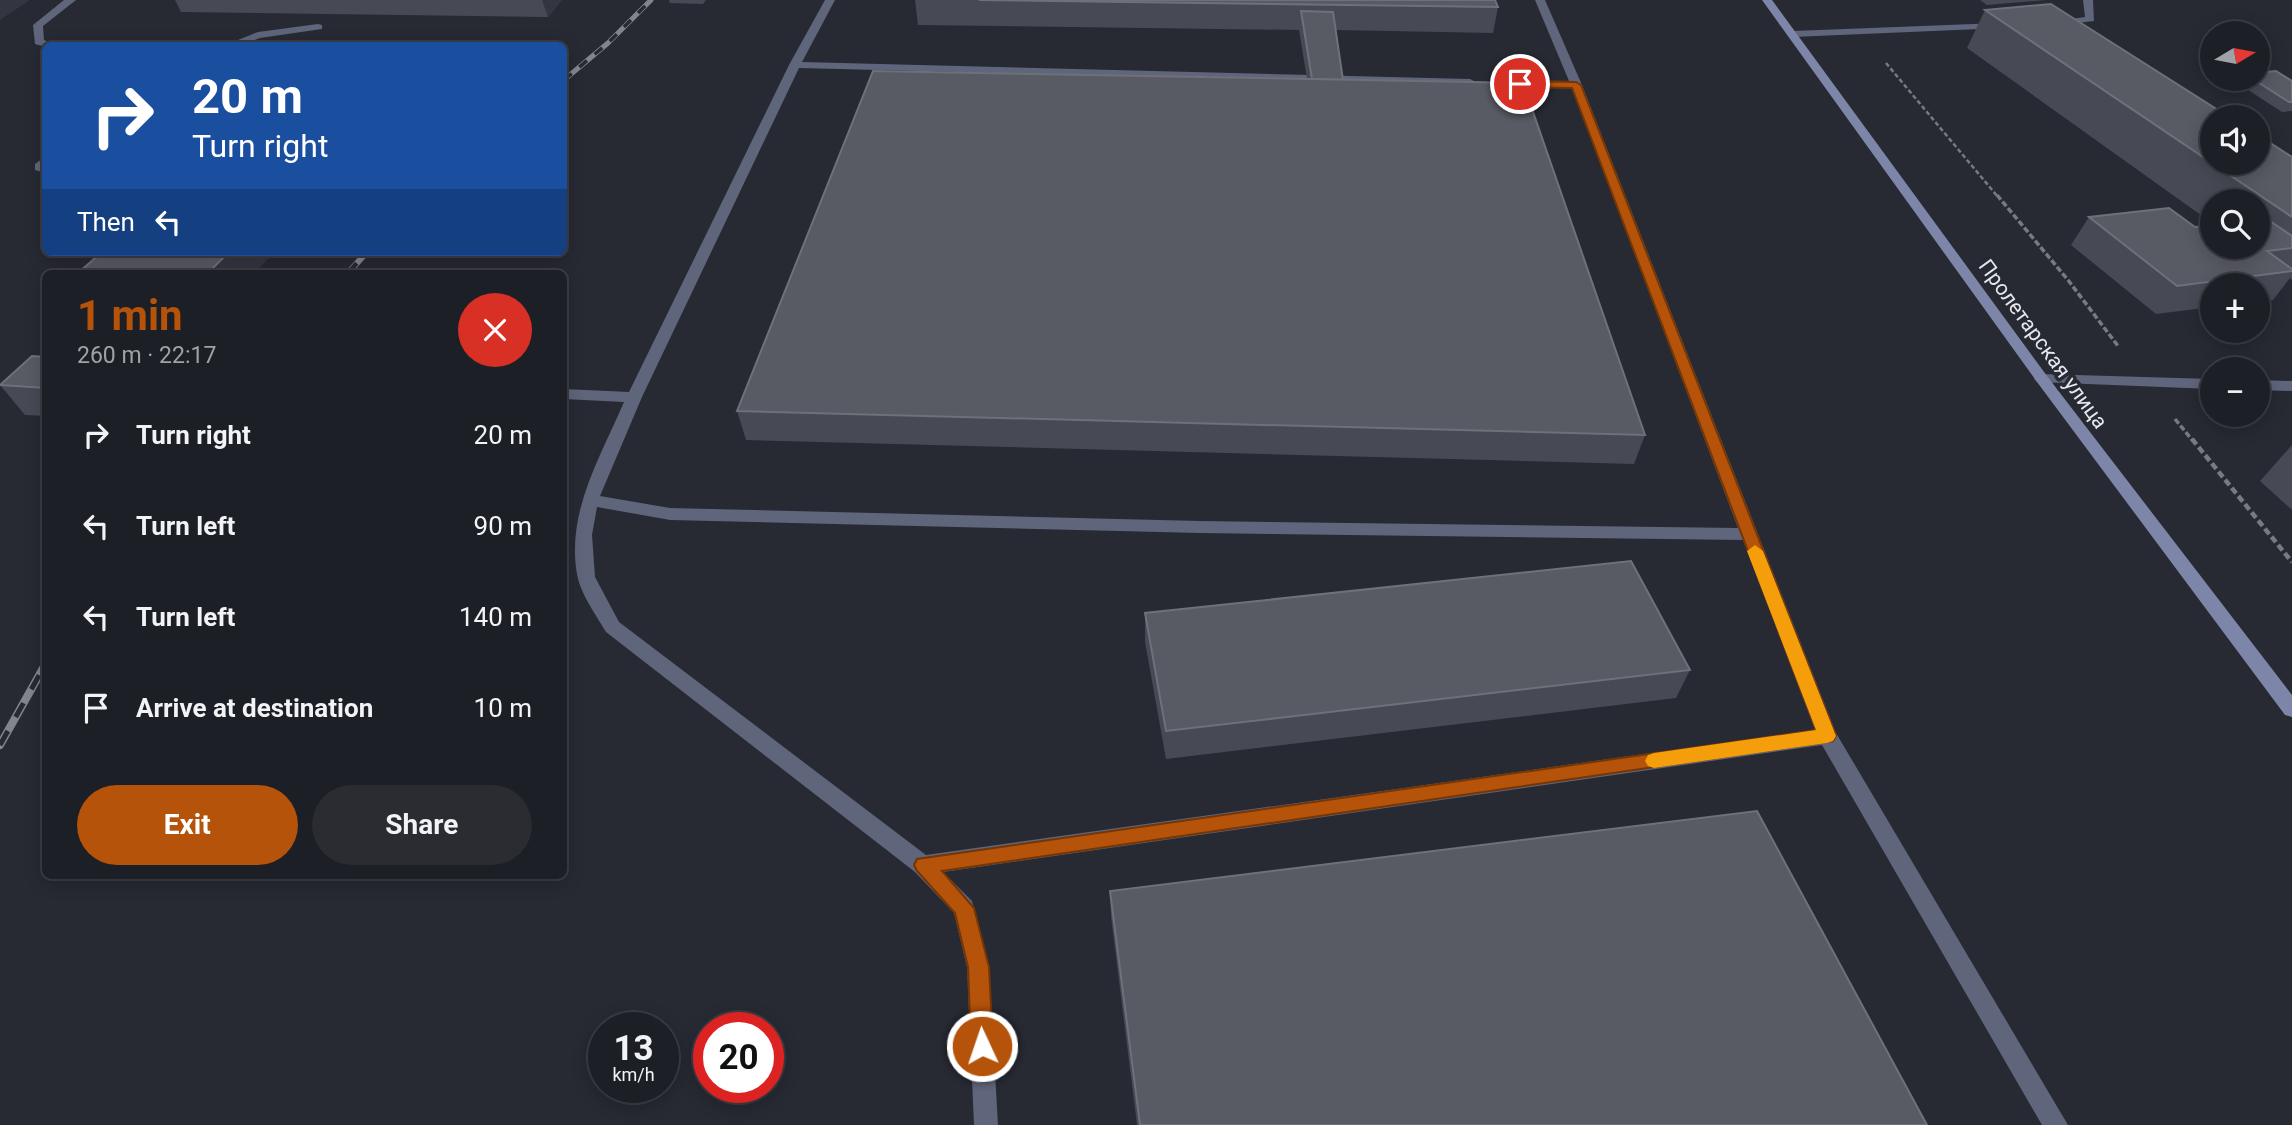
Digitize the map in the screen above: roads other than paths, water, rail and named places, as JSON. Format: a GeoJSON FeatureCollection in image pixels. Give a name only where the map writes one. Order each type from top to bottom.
{"type":"FeatureCollection","features":[{"type":"Feature","properties":{"kind":"main road","name":"Пролетарская улица"},"geometry":{"type":"LineString","coordinates":[[1767,0],[2042,379],[2292,709]]}},
{"type":"Feature","properties":{"kind":"street"},"geometry":{"type":"LineString","coordinates":[[42,43],[39,42],[38,25],[71,0]]}},
{"type":"Feature","properties":{"kind":"street"},"geometry":{"type":"LineString","coordinates":[[830,0],[795,65],[634,397],[590,500],[583,535],[586,577],[612,627],[923,865],[964,908],[978,967],[986,1125]]}},
{"type":"Feature","properties":{"kind":"street"},"geometry":{"type":"LineString","coordinates":[[1540,0],[1576,85],[1827,736],[2056,1125]]}},
{"type":"Feature","properties":{"kind":"street"},"geometry":{"type":"LineString","coordinates":[[2049,24],[2090,19],[2088,0]]}},
{"type":"Feature","properties":{"kind":"street"},"geometry":{"type":"LineString","coordinates":[[2062,23],[2074,31]]}},
{"type":"Feature","properties":{"kind":"street"},"geometry":{"type":"LineString","coordinates":[[1793,34],[2009,26]]}},
{"type":"Feature","properties":{"kind":"street"},"geometry":{"type":"LineString","coordinates":[[239,42],[258,35],[318,27]]}},
{"type":"Feature","properties":{"kind":"street"},"geometry":{"type":"LineString","coordinates":[[795,65],[1478,83]]}},
{"type":"Feature","properties":{"kind":"street"},"geometry":{"type":"LineString","coordinates":[[1492,83],[1576,85]]}},
{"type":"Feature","properties":{"kind":"street"},"geometry":{"type":"LineString","coordinates":[[2042,379],[2200,384]]}},
{"type":"Feature","properties":{"kind":"street"},"geometry":{"type":"LineString","coordinates":[[2270,385],[2292,386]]}},
{"type":"Feature","properties":{"kind":"street"},"geometry":{"type":"LineString","coordinates":[[567,394],[634,397]]}},
{"type":"Feature","properties":{"kind":"street"},"geometry":{"type":"LineString","coordinates":[[590,500],[670,514],[1200,527],[1748,534]]}},
{"type":"Feature","properties":{"kind":"street"},"geometry":{"type":"LineString","coordinates":[[923,865],[1827,736]]}},
{"type":"Feature","properties":{"kind":"railway"},"geometry":{"type":"LineString","coordinates":[[567,77],[608,43],[651,0]]}},
{"type":"Feature","properties":{"kind":"railway"},"geometry":{"type":"LineString","coordinates":[[351,270],[363,256]]}},
{"type":"Feature","properties":{"kind":"railway"},"geometry":{"type":"LineString","coordinates":[[0,745],[42,670]]}}]}
